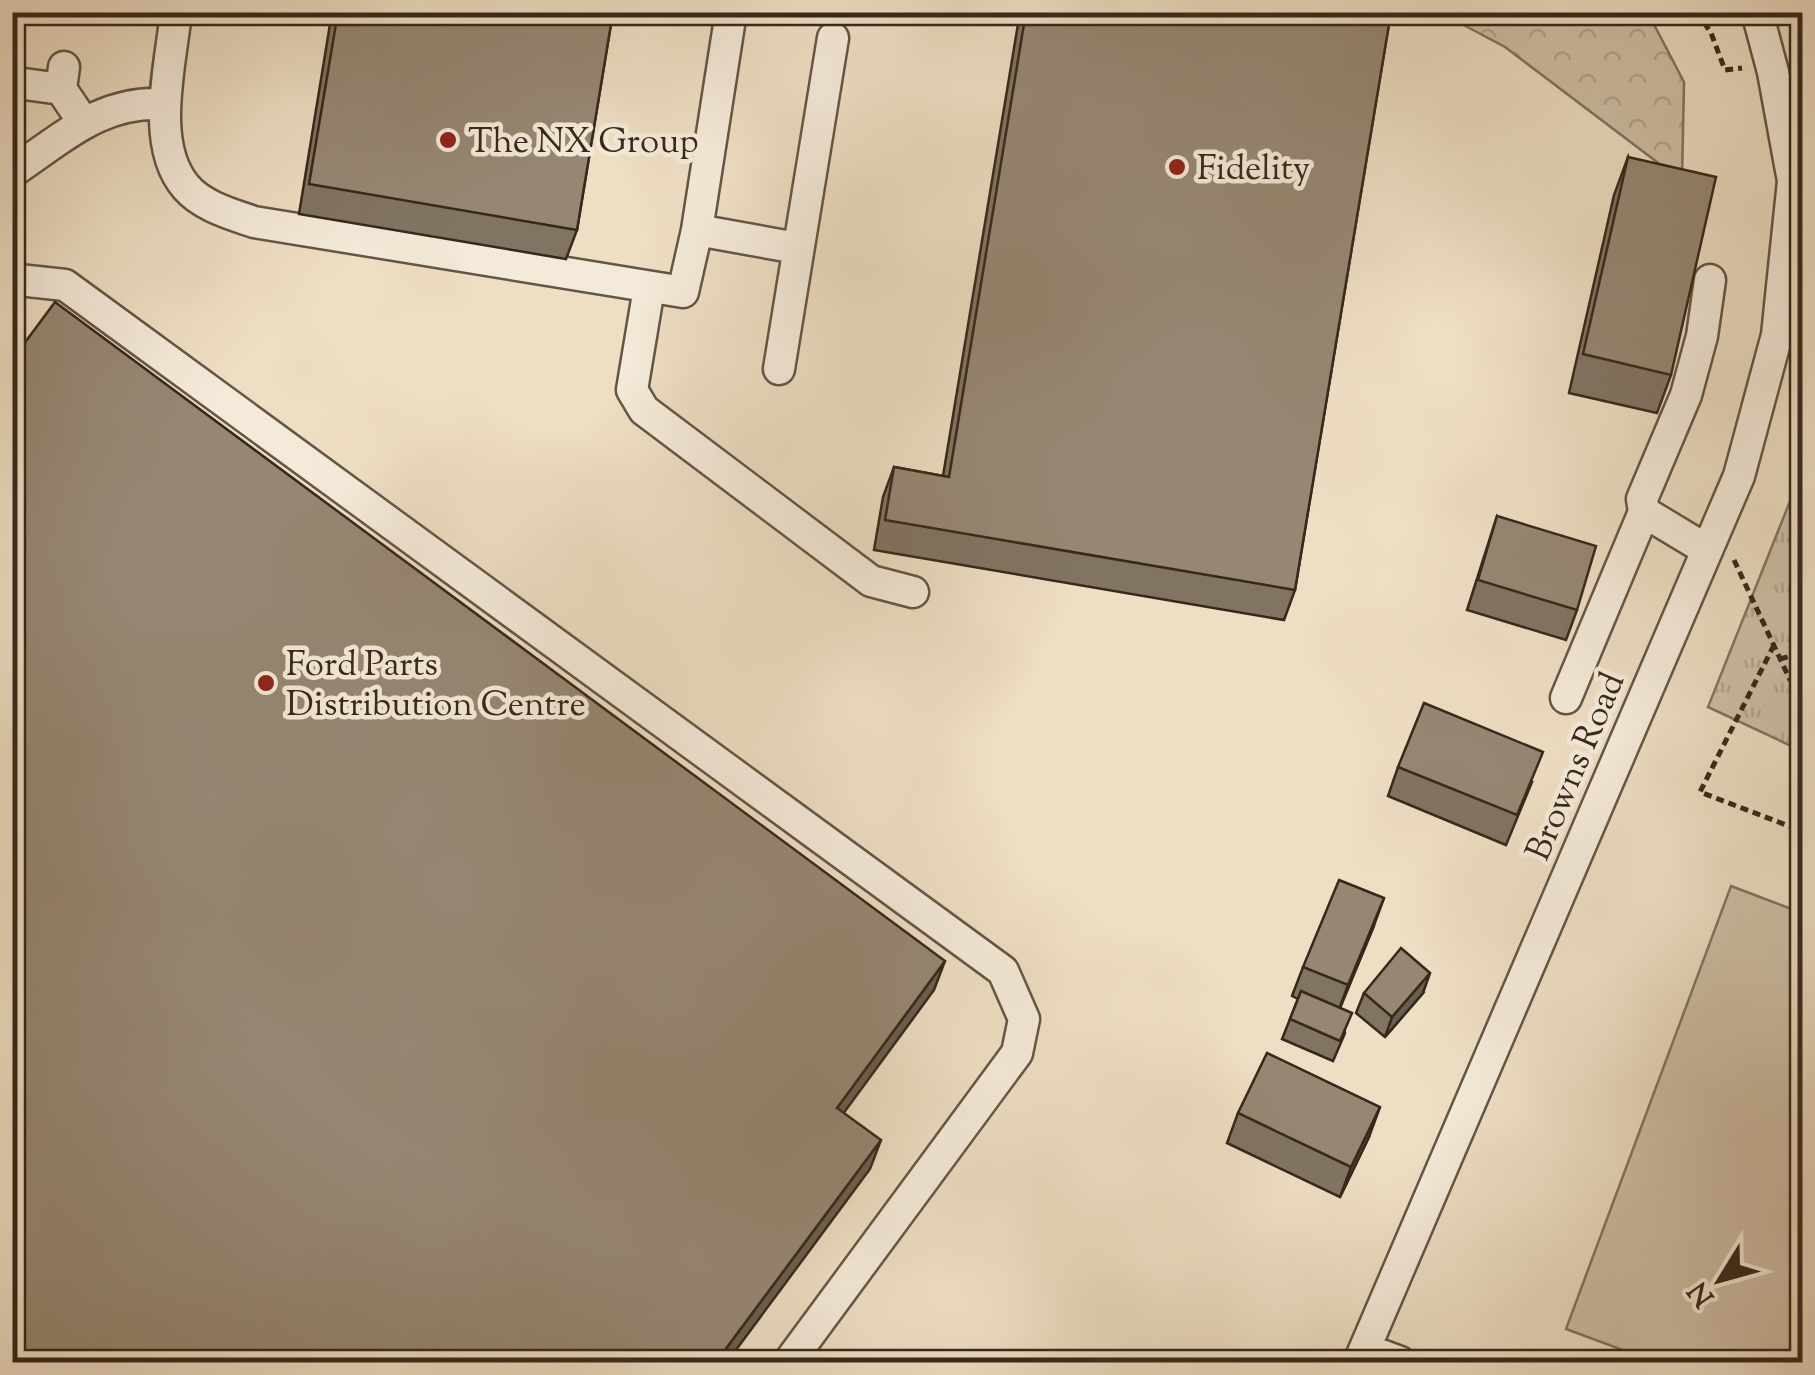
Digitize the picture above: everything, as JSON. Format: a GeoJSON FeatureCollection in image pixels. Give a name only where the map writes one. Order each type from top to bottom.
{"type":"FeatureCollection","features":[{"type":"Feature","properties":{"kind":"street"},"geometry":{"type":"LineString","coordinates":[[176,12],[165,104],[169,162],[188,190],[220,210],[254,222],[683,292],[697,230],[731,12]]}},
{"type":"Feature","properties":{"kind":"street","name":"Browns Road"},"geometry":{"type":"LineString","coordinates":[[1362,1356],[1739,476],[1777,335],[1798,169],[1756,12]]}},
{"type":"Feature","properties":{"kind":"street"},"geometry":{"type":"LineString","coordinates":[[779,369],[833,38]]}},
{"type":"Feature","properties":{"kind":"street"},"geometry":{"type":"LineString","coordinates":[[17,83],[63,78],[84,123]]}},
{"type":"Feature","properties":{"kind":"street"},"geometry":{"type":"LineString","coordinates":[[12,172],[84,123],[111,110],[136,102],[165,104]]}},
{"type":"Feature","properties":{"kind":"street"},"geometry":{"type":"LineString","coordinates":[[697,230],[797,248]]}},
{"type":"Feature","properties":{"kind":"street"},"geometry":{"type":"LineString","coordinates":[[12,285],[18,280],[65,286],[1003,972],[1024,1019],[1017,1054],[788,1362]]}},
{"type":"Feature","properties":{"kind":"street"},"geometry":{"type":"LineString","coordinates":[[1566,698],[1644,512],[1642,499],[1692,376],[1710,280]]}},
{"type":"Feature","properties":{"kind":"street"},"geometry":{"type":"LineString","coordinates":[[650,288],[632,390],[644,410],[871,581],[913,592]]}},
{"type":"Feature","properties":{"kind":"street"},"geometry":{"type":"LineString","coordinates":[[1644,512],[1713,537]]}},
{"type":"Feature","properties":{"kind":"street"},"geometry":{"type":"LineString","coordinates":[[1362,1356],[1400,1362]]}},
{"type":"Feature","properties":{"kind":"path"},"geometry":{"type":"LineString","coordinates":[[1713,537],[1790,680],[1802,688]]}},
{"type":"Feature","properties":{"kind":"path"},"geometry":{"type":"LineString","coordinates":[[1774,645],[1700,792],[1802,830]]}},
{"type":"Feature","properties":{"kind":"path"},"geometry":{"type":"LineString","coordinates":[[1780,659],[1802,653]]}},
{"type":"Feature","properties":{"kind":"green space"},"geometry":{"type":"Polygon","coordinates":[[[1441,13],[1648,13],[1684,82],[1682,181],[1505,47],[1441,13]]]}},
{"type":"Feature","properties":{"kind":"green space"},"geometry":{"type":"Polygon","coordinates":[[[1802,471],[1802,751],[1708,707],[1802,471]]]}},
{"type":"Feature","properties":{"kind":"green space"},"geometry":{"type":"Polygon","coordinates":[[[1731,886],[1802,913],[1802,1362],[1655,1362],[1566,1329],[1731,886]]]}},
{"type":"Feature","properties":{"kind":"building","name":"The NX Group"},"geometry":{"type":"Polygon","coordinates":[[[338,12],[613,12],[577,230],[309,184],[338,12]]]}},
{"type":"Feature","properties":{"kind":"building","name":"Fidelity"},"geometry":{"type":"Polygon","coordinates":[[[1026,12],[1391,12],[1295,590],[885,520],[894,467],[949,477],[1026,12]]]}},
{"type":"Feature","properties":{"kind":"building"},"geometry":{"type":"Polygon","coordinates":[[[1628,157],[1716,177],[1671,375],[1583,354],[1628,157]]]}},
{"type":"Feature","properties":{"kind":"building","name":"Ford Parts Distribution Centre"},"geometry":{"type":"Polygon","coordinates":[[[55,302],[945,961],[837,1108],[881,1140],[716,1362],[12,1362],[12,360],[55,302]]]}},
{"type":"Feature","properties":{"kind":"building"},"geometry":{"type":"Polygon","coordinates":[[[1497,516],[1596,546],[1577,610],[1478,580],[1497,516]]]}},
{"type":"Feature","properties":{"kind":"building"},"geometry":{"type":"Polygon","coordinates":[[[1424,703],[1543,752],[1517,815],[1398,767],[1424,703]]]}},
{"type":"Feature","properties":{"kind":"building"},"geometry":{"type":"Polygon","coordinates":[[[1339,880],[1384,898],[1348,985],[1303,967],[1339,880]]]}},
{"type":"Feature","properties":{"kind":"building"},"geometry":{"type":"Polygon","coordinates":[[[1401,948],[1430,973],[1392,1017],[1364,993],[1401,948]]]}},
{"type":"Feature","properties":{"kind":"building"},"geometry":{"type":"Polygon","coordinates":[[[1301,991],[1352,1013],[1340,1041],[1290,1019],[1301,991]]]}},
{"type":"Feature","properties":{"kind":"building"},"geometry":{"type":"Polygon","coordinates":[[[1267,1053],[1380,1107],[1351,1167],[1238,1113],[1267,1053]]]}},
{"type":"Feature","properties":{"kind":"place","name":"The NX Group"},"geometry":{"type":"Point","coordinates":[448,140]}},
{"type":"Feature","properties":{"kind":"place","name":"Fidelity"},"geometry":{"type":"Point","coordinates":[1177,167]}},
{"type":"Feature","properties":{"kind":"place","name":"Ford Parts Distribution Centre"},"geometry":{"type":"Point","coordinates":[266,683]}}]}
